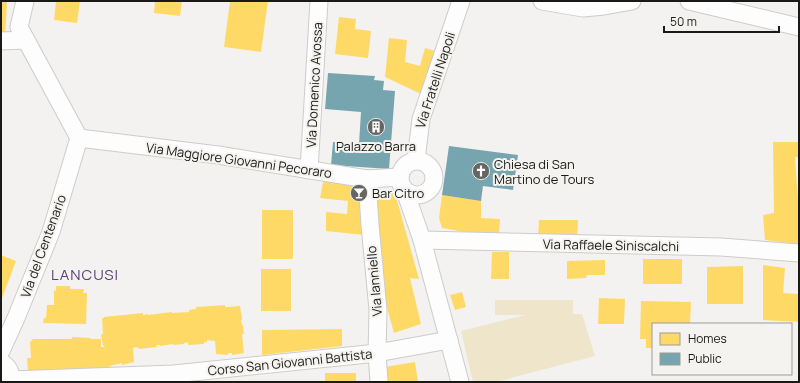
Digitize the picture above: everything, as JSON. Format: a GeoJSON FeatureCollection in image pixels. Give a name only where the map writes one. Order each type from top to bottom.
{"type":"FeatureCollection","features":[{"type":"Feature","properties":{"kind":"street"},"geometry":{"type":"LineString","coordinates":[[26,1],[19,27],[79,138]]}},
{"type":"Feature","properties":{"kind":"street","name":"Via Domenico Avossa"},"geometry":{"type":"LineString","coordinates":[[309,170],[319,1]]}},
{"type":"Feature","properties":{"kind":"street","name":"Via Fratelli Napoli"},"geometry":{"type":"LineString","coordinates":[[416,160],[421,119],[461,1]]}},
{"type":"Feature","properties":{"kind":"street"},"geometry":{"type":"LineString","coordinates":[[542,1],[583,8],[632,1]]}},
{"type":"Feature","properties":{"kind":"street"},"geometry":{"type":"LineString","coordinates":[[689,1],[799,27]]}},
{"type":"Feature","properties":{"kind":"street"},"geometry":{"type":"LineString","coordinates":[[1,41],[26,40]]}},
{"type":"Feature","properties":{"kind":"street","name":"Via Maggiore Giovanni Pecoraro"},"geometry":{"type":"LineString","coordinates":[[79,138],[218,155],[402,184]]}},
{"type":"Feature","properties":{"kind":"street","name":"Via del Centenario"},"geometry":{"type":"LineString","coordinates":[[1,351],[51,232],[79,138]]}},
{"type":"Feature","properties":{"kind":"street"},"geometry":{"type":"LineString","coordinates":[[422,240],[426,193],[434,184],[434,172],[427,163],[416,160],[403,168],[402,184],[422,240],[460,382]]}},
{"type":"Feature","properties":{"kind":"street","name":"Via Ianniello"},"geometry":{"type":"LineString","coordinates":[[367,179],[378,310],[377,353],[380,382]]}},
{"type":"Feature","properties":{"kind":"street"},"geometry":{"type":"LineString","coordinates":[[402,184],[415,195],[426,193]]}},
{"type":"Feature","properties":{"kind":"street","name":"Via Raffaele Siniscalchi"},"geometry":{"type":"LineString","coordinates":[[422,240],[721,247],[799,252]]}},
{"type":"Feature","properties":{"kind":"street","name":"Corso San Giovanni Battista"},"geometry":{"type":"LineString","coordinates":[[10,381],[174,378],[377,353],[449,340]]}},
{"type":"Feature","properties":{"kind":"street"},"geometry":{"type":"LineString","coordinates":[[1,362],[6,365],[9,370],[10,381]]}},
{"type":"Feature","properties":{"kind":"shaded area"},"geometry":{"type":"Polygon","coordinates":[[[495,300],[573,300],[573,314],[582,314],[595,356],[496,382],[473,382],[461,331],[525,315],[495,315],[495,300]]]}},
{"type":"Feature","properties":{"kind":"building: Homes"},"geometry":{"type":"Polygon","coordinates":[[[1,1],[7,1],[5,39],[1,39],[1,1]]]}},
{"type":"Feature","properties":{"kind":"building: Homes"},"geometry":{"type":"Polygon","coordinates":[[[56,1],[80,1],[77,23],[54,20],[56,1]]]}},
{"type":"Feature","properties":{"kind":"building: Homes"},"geometry":{"type":"Polygon","coordinates":[[[155,1],[182,1],[180,16],[154,13],[155,1]]]}},
{"type":"Feature","properties":{"kind":"building: Homes"},"geometry":{"type":"Polygon","coordinates":[[[230,1],[268,1],[261,52],[224,47],[230,1]]]}},
{"type":"Feature","properties":{"kind":"building: Homes"},"geometry":{"type":"Polygon","coordinates":[[[339,17],[356,19],[355,29],[371,31],[368,58],[335,54],[339,17]]]}},
{"type":"Feature","properties":{"kind":"building: Homes"},"geometry":{"type":"Polygon","coordinates":[[[389,38],[407,40],[405,62],[420,66],[425,48],[439,52],[423,95],[385,77],[389,38]]]}},
{"type":"Feature","properties":{"kind":"building: Homes"},"geometry":{"type":"Polygon","coordinates":[[[773,142],[799,142],[799,157],[795,157],[799,215],[798,244],[765,240],[763,215],[774,213],[773,142]]]}},
{"type":"Feature","properties":{"kind":"building: Homes"},"geometry":{"type":"Polygon","coordinates":[[[324,178],[363,186],[365,235],[326,231],[326,212],[347,214],[348,201],[320,198],[324,178]]]}},
{"type":"Feature","properties":{"kind":"building: Homes"},"geometry":{"type":"Polygon","coordinates":[[[374,191],[395,193],[419,279],[410,278],[421,324],[394,333],[379,279],[374,191]]]}},
{"type":"Feature","properties":{"kind":"building: Homes"},"geometry":{"type":"Polygon","coordinates":[[[442,195],[481,201],[481,218],[500,219],[499,235],[476,234],[442,228],[439,218],[442,195]]]}},
{"type":"Feature","properties":{"kind":"building: Homes"},"geometry":{"type":"Polygon","coordinates":[[[262,210],[293,210],[293,259],[262,259],[262,210]]]}},
{"type":"Feature","properties":{"kind":"building: Homes"},"geometry":{"type":"Polygon","coordinates":[[[539,220],[578,220],[577,239],[538,238],[539,220]]]}},
{"type":"Feature","properties":{"kind":"building: Homes"},"geometry":{"type":"Polygon","coordinates":[[[492,252],[509,252],[509,279],[491,279],[492,252]]]}},
{"type":"Feature","properties":{"kind":"building: Homes"},"geometry":{"type":"Polygon","coordinates":[[[1,255],[16,261],[1,301],[1,255]]]}},
{"type":"Feature","properties":{"kind":"building: Homes"},"geometry":{"type":"Polygon","coordinates":[[[643,259],[682,259],[682,284],[643,284],[643,259]]]}},
{"type":"Feature","properties":{"kind":"building: Homes"},"geometry":{"type":"Polygon","coordinates":[[[605,260],[605,275],[587,275],[586,278],[567,279],[567,261],[605,260]]]}},
{"type":"Feature","properties":{"kind":"building: Homes"},"geometry":{"type":"Polygon","coordinates":[[[763,265],[785,268],[783,293],[799,294],[799,322],[763,320],[763,265]]]}},
{"type":"Feature","properties":{"kind":"building: Homes"},"geometry":{"type":"Polygon","coordinates":[[[743,266],[743,304],[707,304],[707,267],[743,266]]]}},
{"type":"Feature","properties":{"kind":"building: Homes"},"geometry":{"type":"Polygon","coordinates":[[[261,269],[291,269],[291,311],[261,311],[261,269]]]}},
{"type":"Feature","properties":{"kind":"building: Homes"},"geometry":{"type":"Polygon","coordinates":[[[56,286],[70,286],[70,289],[84,289],[83,293],[87,293],[86,324],[43,323],[44,318],[46,318],[47,305],[54,305],[54,290],[56,291],[56,286]]]}},
{"type":"Feature","properties":{"kind":"building: Homes"},"geometry":{"type":"Polygon","coordinates":[[[462,292],[466,307],[455,310],[450,295],[462,292]]]}},
{"type":"Feature","properties":{"kind":"building: Homes"},"geometry":{"type":"Polygon","coordinates":[[[599,298],[625,299],[624,324],[598,324],[599,298]]]}},
{"type":"Feature","properties":{"kind":"building: Homes"},"geometry":{"type":"Polygon","coordinates":[[[641,301],[691,302],[690,323],[652,323],[652,348],[646,348],[646,339],[640,339],[641,301]]]}},
{"type":"Feature","properties":{"kind":"building: Homes"},"geometry":{"type":"Polygon","coordinates":[[[225,305],[225,307],[240,306],[244,334],[242,334],[244,353],[232,355],[232,353],[228,353],[228,355],[216,354],[215,341],[207,340],[204,344],[188,345],[188,342],[184,344],[156,345],[157,347],[140,349],[136,347],[133,348],[134,362],[122,365],[122,363],[110,366],[109,368],[28,371],[27,358],[31,358],[30,342],[33,339],[72,339],[72,337],[101,339],[101,347],[105,347],[103,345],[101,334],[103,334],[102,318],[104,317],[143,313],[143,315],[148,315],[172,312],[189,312],[189,310],[196,309],[196,307],[225,305]]]}},
{"type":"Feature","properties":{"kind":"building: Homes"},"geometry":{"type":"Polygon","coordinates":[[[342,329],[342,346],[262,355],[262,330],[342,329]]]}},
{"type":"Feature","properties":{"kind":"building: Homes"},"geometry":{"type":"Polygon","coordinates":[[[415,362],[418,382],[386,382],[385,367],[415,362]]]}},
{"type":"Feature","properties":{"kind":"building: Homes"},"geometry":{"type":"Polygon","coordinates":[[[325,373],[356,373],[356,382],[325,382],[325,373]]]}},
{"type":"Feature","properties":{"kind":"building: Public","name":"Palazzo Barra"},"geometry":{"type":"Polygon","coordinates":[[[328,73],[375,76],[374,80],[384,81],[383,90],[395,91],[389,169],[331,165],[333,142],[359,144],[361,112],[325,109],[328,73]]]}},
{"type":"Feature","properties":{"kind":"building: Public","name":"Chiesa di San Martino de Tours"},"geometry":{"type":"Polygon","coordinates":[[[449,146],[518,155],[513,190],[483,186],[481,201],[442,195],[449,146]]]}},
{"type":"Feature","properties":{"kind":"place","name":"Palazzo Barra"},"geometry":{"type":"Point","coordinates":[376,127]}},
{"type":"Feature","properties":{"kind":"place","name":"Chiesa di San Martino de Tours"},"geometry":{"type":"Point","coordinates":[481,171]}},
{"type":"Feature","properties":{"kind":"place","name":"Bar Citro"},"geometry":{"type":"Point","coordinates":[359,193]}},
{"type":"Feature","properties":{"kind":"district","name":"LANCUSI"},"geometry":{"type":"Point","coordinates":[85,274]}}]}
